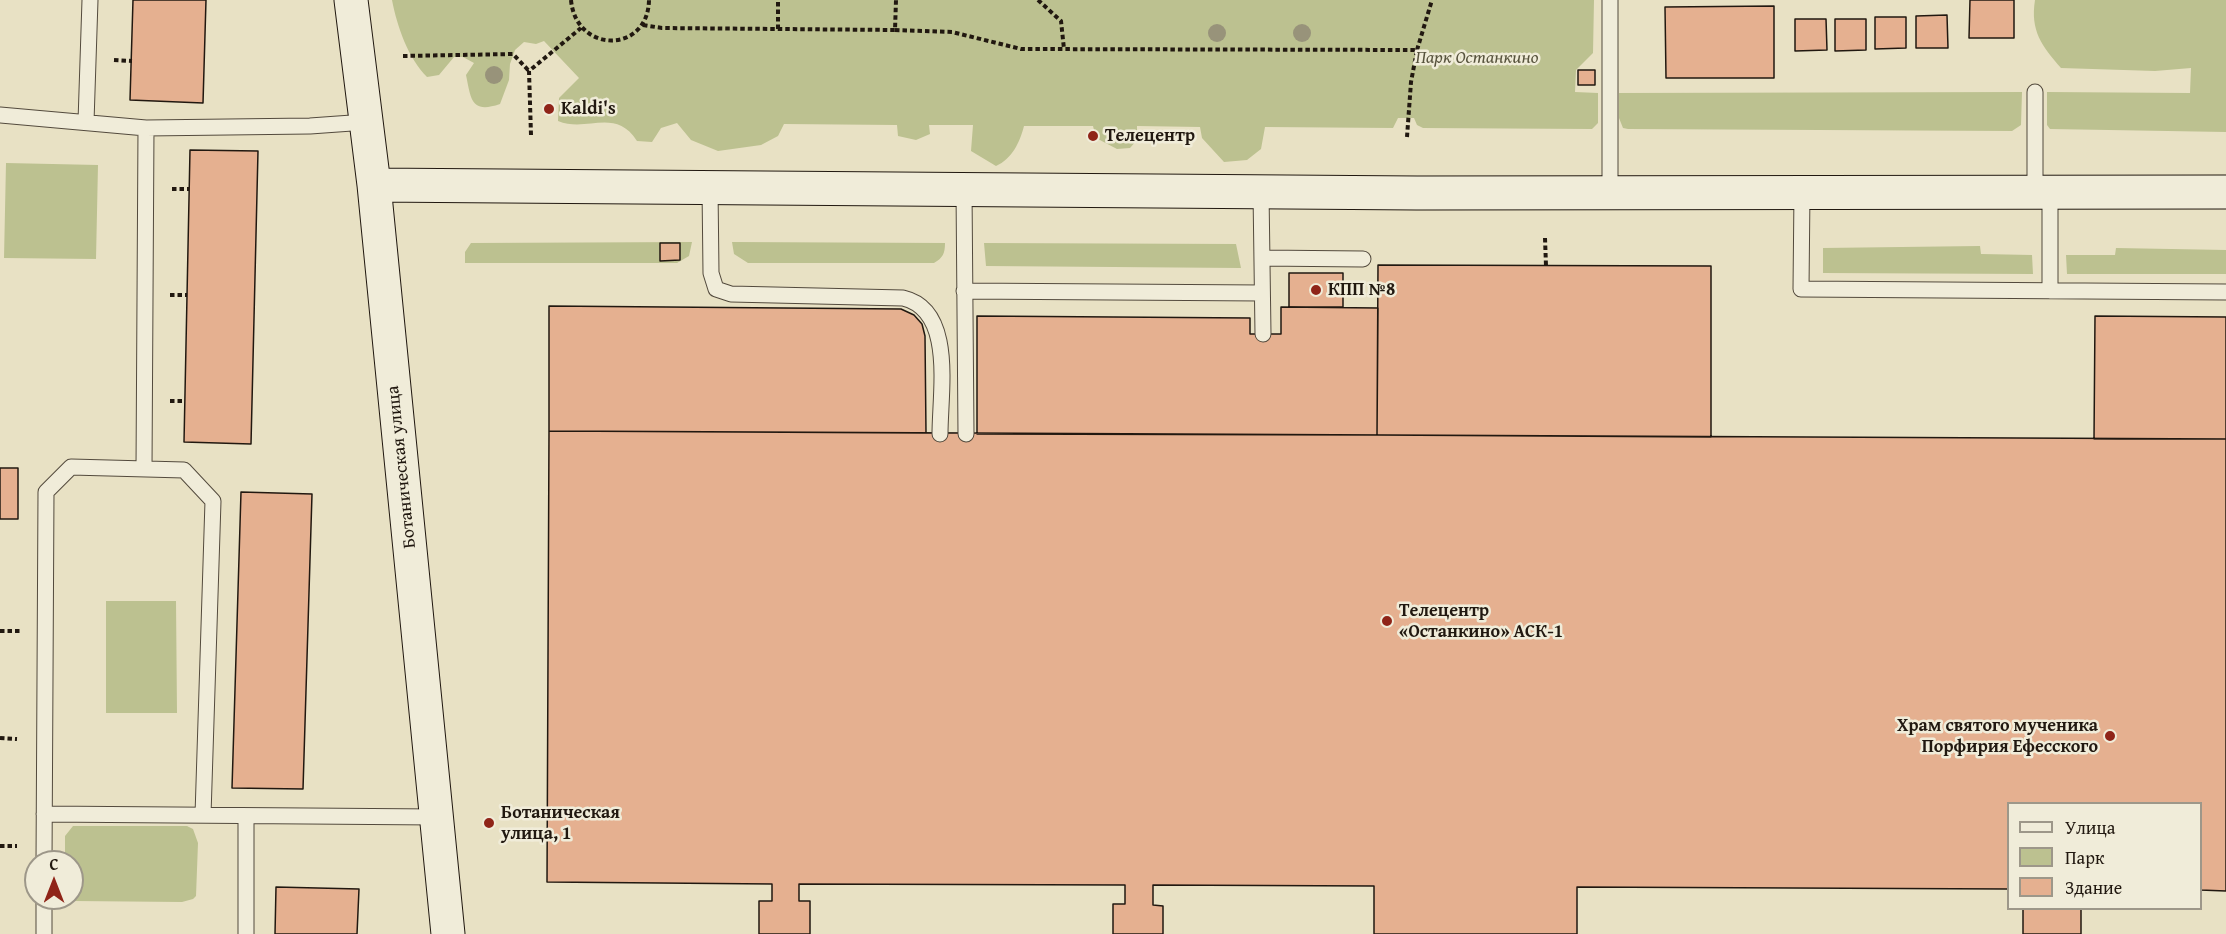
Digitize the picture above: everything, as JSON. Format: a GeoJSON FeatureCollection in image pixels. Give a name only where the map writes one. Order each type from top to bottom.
{"type":"FeatureCollection","features":[{"type":"Feature","properties":{"kind":"street","name":"Ботаническая улица"},"geometry":{"type":"LineString","coordinates":[[351,0],[374,185],[448,934]]}},
{"type":"Feature","properties":{"kind":"street"},"geometry":{"type":"LineString","coordinates":[[374,185],[1261,192],[2226,192]]}},
{"type":"Feature","properties":{"kind":"lane"},"geometry":{"type":"LineString","coordinates":[[86,122],[90,0]]}},
{"type":"Feature","properties":{"kind":"lane"},"geometry":{"type":"LineString","coordinates":[[1610,0],[1610,192]]}},
{"type":"Feature","properties":{"kind":"lane"},"geometry":{"type":"LineString","coordinates":[[2035,92],[2050,291]]}},
{"type":"Feature","properties":{"kind":"lane"},"geometry":{"type":"LineString","coordinates":[[0,115],[146,128],[310,126],[366,122]]}},
{"type":"Feature","properties":{"kind":"lane"},"geometry":{"type":"LineString","coordinates":[[144,468],[146,128]]}},
{"type":"Feature","properties":{"kind":"lane"},"geometry":{"type":"LineString","coordinates":[[710,188],[711,273],[716,289],[731,294],[903,298],[913,300],[926,309],[939,337],[940,434]]}},
{"type":"Feature","properties":{"kind":"lane"},"geometry":{"type":"LineString","coordinates":[[964,189],[966,434]]}},
{"type":"Feature","properties":{"kind":"lane"},"geometry":{"type":"LineString","coordinates":[[1261,192],[1263,334]]}},
{"type":"Feature","properties":{"kind":"lane"},"geometry":{"type":"LineString","coordinates":[[1802,192],[1801,289],[2226,292]]}},
{"type":"Feature","properties":{"kind":"lane"},"geometry":{"type":"LineString","coordinates":[[1262,258],[1362,260]]}},
{"type":"Feature","properties":{"kind":"lane"},"geometry":{"type":"LineString","coordinates":[[964,291],[1262,292]]}},
{"type":"Feature","properties":{"kind":"lane"},"geometry":{"type":"LineString","coordinates":[[44,850],[46,492],[71,467],[184,470],[213,501],[203,815]]}},
{"type":"Feature","properties":{"kind":"lane"},"geometry":{"type":"LineString","coordinates":[[44,814],[437,817]]}},
{"type":"Feature","properties":{"kind":"lane"},"geometry":{"type":"LineString","coordinates":[[246,816],[246,934]]}},
{"type":"Feature","properties":{"kind":"lane"},"geometry":{"type":"LineString","coordinates":[[44,910],[44,934]]}},
{"type":"Feature","properties":{"kind":"path"},"geometry":{"type":"LineString","coordinates":[[571,0],[573,15],[581,28],[598,39],[619,40],[633,34],[643,25],[649,10],[649,0]]}},
{"type":"Feature","properties":{"kind":"path"},"geometry":{"type":"LineString","coordinates":[[778,0],[778,29]]}},
{"type":"Feature","properties":{"kind":"path"},"geometry":{"type":"LineString","coordinates":[[896,0],[896,30]]}},
{"type":"Feature","properties":{"kind":"path"},"geometry":{"type":"LineString","coordinates":[[1038,0],[1061,21],[1064,49]]}},
{"type":"Feature","properties":{"kind":"path"},"geometry":{"type":"LineString","coordinates":[[1407,137],[1411,82],[1417,50],[1432,0]]}},
{"type":"Feature","properties":{"kind":"path"},"geometry":{"type":"LineString","coordinates":[[643,25],[662,28],[952,32],[1009,48],[1417,50]]}},
{"type":"Feature","properties":{"kind":"path"},"geometry":{"type":"LineString","coordinates":[[529,71],[581,28]]}},
{"type":"Feature","properties":{"kind":"path"},"geometry":{"type":"LineString","coordinates":[[403,56],[513,54],[529,71],[531,135]]}},
{"type":"Feature","properties":{"kind":"path"},"geometry":{"type":"LineString","coordinates":[[1545,238],[1546,266]]}},
{"type":"Feature","properties":{"kind":"green space","name":"Парк Останкино"},"geometry":{"type":"Polygon","coordinates":[[[392,0],[1594,0],[1593,53],[1576,70],[1575,92],[1598,93],[1598,123],[1592,129],[1423,128],[1417,125],[1414,118],[1398,118],[1393,128],[1265,127],[1261,149],[1247,160],[1224,162],[1202,138],[1200,127],[1137,126],[1137,140],[1130,148],[1117,149],[1096,138],[1093,126],[1024,126],[1020,138],[1007,159],[996,166],[971,151],[973,125],[929,125],[930,134],[916,140],[898,136],[897,125],[784,124],[778,136],[761,145],[718,151],[691,140],[677,123],[661,128],[652,142],[637,141],[619,125],[610,123],[569,124],[558,121],[559,98],[579,78],[544,41],[536,44],[524,42],[515,50],[510,64],[509,80],[500,104],[490,107],[478,106],[471,97],[466,75],[474,63],[463,57],[454,57],[439,75],[427,77],[414,61],[404,41],[392,0]]]}},
{"type":"Feature","properties":{"kind":"green space"},"geometry":{"type":"Polygon","coordinates":[[[2035,0],[2226,0],[2226,132],[2050,129],[2047,125],[2047,92],[2190,93],[2191,68],[2155,71],[2061,68],[2039,37],[2034,21],[2035,0]]]}},
{"type":"Feature","properties":{"kind":"green space"},"geometry":{"type":"Polygon","coordinates":[[[2022,92],[2021,125],[2012,131],[1628,129],[1623,128],[1619,118],[1619,93],[2022,92]]]}},
{"type":"Feature","properties":{"kind":"green space"},"geometry":{"type":"Polygon","coordinates":[[[6,163],[98,165],[96,259],[4,258],[6,163]]]}},
{"type":"Feature","properties":{"kind":"green space"},"geometry":{"type":"Polygon","coordinates":[[[692,242],[689,256],[677,263],[465,263],[465,252],[471,243],[692,242]]]}},
{"type":"Feature","properties":{"kind":"green space"},"geometry":{"type":"Polygon","coordinates":[[[732,242],[945,243],[945,250],[940,259],[934,263],[748,263],[734,254],[732,242]]]}},
{"type":"Feature","properties":{"kind":"green space"},"geometry":{"type":"Polygon","coordinates":[[[984,243],[1236,244],[1241,268],[986,266],[984,243]]]}},
{"type":"Feature","properties":{"kind":"green space"},"geometry":{"type":"Polygon","coordinates":[[[1980,246],[1981,254],[2032,255],[2033,274],[1823,273],[1823,248],[1980,246]]]}},
{"type":"Feature","properties":{"kind":"green space"},"geometry":{"type":"Polygon","coordinates":[[[2116,248],[2226,250],[2226,274],[2067,274],[2066,255],[2115,255],[2116,248]]]}},
{"type":"Feature","properties":{"kind":"green space"},"geometry":{"type":"Polygon","coordinates":[[[106,601],[176,601],[177,713],[106,713],[106,601]]]}},
{"type":"Feature","properties":{"kind":"green space"},"geometry":{"type":"Polygon","coordinates":[[[73,826],[187,826],[193,829],[198,843],[196,896],[182,902],[84,901],[84,850],[65,850],[65,836],[73,826]]]}},
{"type":"Feature","properties":{"kind":"building"},"geometry":{"type":"Polygon","coordinates":[[[133,0],[206,0],[203,103],[130,100],[133,0]]]}},
{"type":"Feature","properties":{"kind":"building"},"geometry":{"type":"Polygon","coordinates":[[[1970,0],[2014,0],[2014,38],[1969,38],[1970,0]]]}},
{"type":"Feature","properties":{"kind":"building"},"geometry":{"type":"Polygon","coordinates":[[[1774,6],[1774,78],[1666,78],[1665,7],[1774,6]]]}},
{"type":"Feature","properties":{"kind":"building"},"geometry":{"type":"Polygon","coordinates":[[[1947,15],[1948,48],[1916,48],[1916,16],[1947,15]]]}},
{"type":"Feature","properties":{"kind":"building"},"geometry":{"type":"Polygon","coordinates":[[[1875,17],[1906,17],[1906,48],[1875,49],[1875,17]]]}},
{"type":"Feature","properties":{"kind":"building"},"geometry":{"type":"Polygon","coordinates":[[[1795,19],[1826,19],[1827,50],[1795,51],[1795,19]]]}},
{"type":"Feature","properties":{"kind":"building"},"geometry":{"type":"Polygon","coordinates":[[[1835,19],[1866,19],[1866,50],[1835,51],[1835,19]]]}},
{"type":"Feature","properties":{"kind":"building"},"geometry":{"type":"Polygon","coordinates":[[[1578,70],[1595,70],[1595,85],[1578,85],[1578,70]]]}},
{"type":"Feature","properties":{"kind":"building"},"geometry":{"type":"Polygon","coordinates":[[[190,150],[258,151],[251,444],[184,442],[190,150]]]}},
{"type":"Feature","properties":{"kind":"building"},"geometry":{"type":"Polygon","coordinates":[[[660,243],[680,243],[680,260],[660,261],[660,243]]]}},
{"type":"Feature","properties":{"kind":"building"},"geometry":{"type":"Polygon","coordinates":[[[1378,265],[1711,266],[1711,437],[1377,435],[1378,265]]]}},
{"type":"Feature","properties":{"kind":"building","name":"КПП №8"},"geometry":{"type":"Polygon","coordinates":[[[1289,273],[1343,273],[1343,307],[1289,307],[1289,273]]]}},
{"type":"Feature","properties":{"kind":"building"},"geometry":{"type":"Polygon","coordinates":[[[549,306],[901,309],[914,315],[922,324],[925,336],[926,433],[549,431],[549,306]]]}},
{"type":"Feature","properties":{"kind":"building"},"geometry":{"type":"Polygon","coordinates":[[[1281,307],[1378,308],[1377,435],[977,434],[977,316],[1250,318],[1250,334],[1281,334],[1281,307]]]}},
{"type":"Feature","properties":{"kind":"building"},"geometry":{"type":"Polygon","coordinates":[[[2095,316],[2226,317],[2226,439],[2094,439],[2095,316]]]}},
{"type":"Feature","properties":{"kind":"building","name":"Телецентр «Останкино» АСК-1"},"geometry":{"type":"Polygon","coordinates":[[[549,431],[2226,439],[2226,891],[2202,890],[2202,802],[2007,802],[2007,889],[1577,887],[1577,934],[1374,934],[1374,886],[1153,885],[1153,905],[1163,906],[1163,934],[1113,934],[1113,904],[1125,904],[1125,885],[799,884],[799,901],[810,901],[810,934],[759,934],[759,901],[772,901],[772,884],[547,882],[549,431]]]}},
{"type":"Feature","properties":{"kind":"building"},"geometry":{"type":"Polygon","coordinates":[[[0,468],[18,468],[18,519],[0,519],[0,468]]]}},
{"type":"Feature","properties":{"kind":"building"},"geometry":{"type":"Polygon","coordinates":[[[241,492],[312,494],[303,789],[232,788],[241,492]]]}},
{"type":"Feature","properties":{"kind":"building"},"geometry":{"type":"Polygon","coordinates":[[[276,887],[359,889],[357,934],[275,934],[276,887]]]}},
{"type":"Feature","properties":{"kind":"building"},"geometry":{"type":"Polygon","coordinates":[[[2023,910],[2081,910],[2081,934],[2023,934],[2023,910]]]}},
{"type":"Feature","properties":{"kind":"place","name":"Kaldi's"},"geometry":{"type":"Point","coordinates":[549,109]}},
{"type":"Feature","properties":{"kind":"place","name":"Телецентр"},"geometry":{"type":"Point","coordinates":[1093,136]}},
{"type":"Feature","properties":{"kind":"place","name":"КПП №8"},"geometry":{"type":"Point","coordinates":[1316,290]}},
{"type":"Feature","properties":{"kind":"place","name":"Телецентр «Останкино» АСК-1"},"geometry":{"type":"Point","coordinates":[1387,621]}},
{"type":"Feature","properties":{"kind":"place","name":"Храм святого мученика Порфирия Ефесского"},"geometry":{"type":"Point","coordinates":[2110,736]}},
{"type":"Feature","properties":{"kind":"place","name":"Ботаническая улица, 1"},"geometry":{"type":"Point","coordinates":[489,823]}}]}
